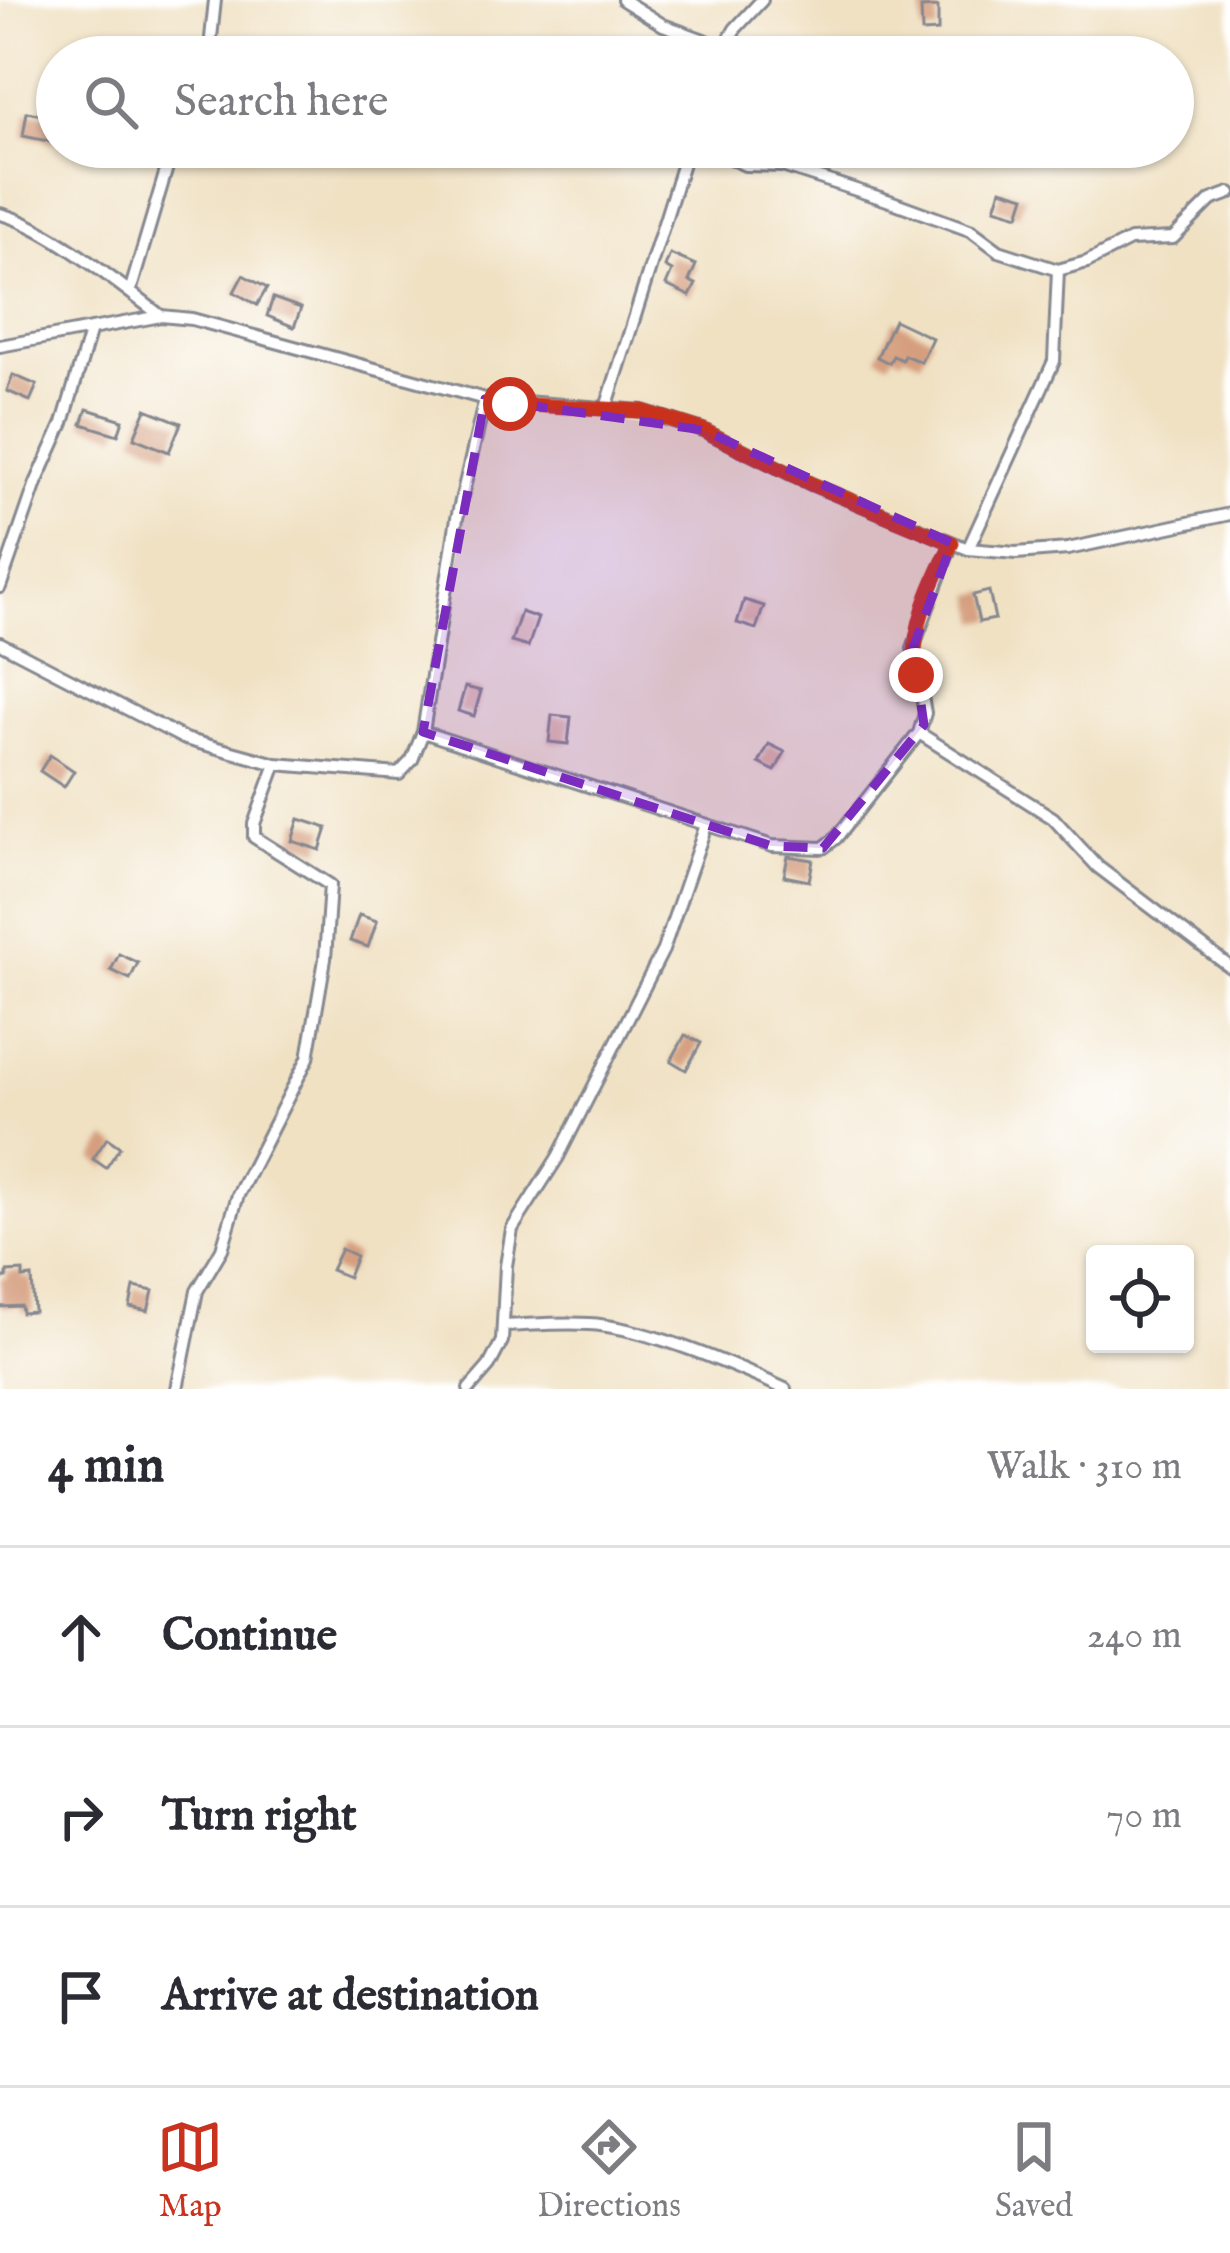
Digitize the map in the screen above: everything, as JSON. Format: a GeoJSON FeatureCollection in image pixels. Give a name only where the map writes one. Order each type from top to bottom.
{"type":"FeatureCollection","features":[{"type":"Feature","properties":{"kind":"street"},"geometry":{"type":"LineString","coordinates":[[211,36],[215,0]]}},
{"type":"Feature","properties":{"kind":"street"},"geometry":{"type":"LineString","coordinates":[[623,0],[687,36]]}},
{"type":"Feature","properties":{"kind":"street"},"geometry":{"type":"LineString","coordinates":[[734,36],[762,0]]}},
{"type":"Feature","properties":{"kind":"street"},"geometry":{"type":"LineString","coordinates":[[130,292],[167,168]]}},
{"type":"Feature","properties":{"kind":"street"},"geometry":{"type":"LineString","coordinates":[[606,408],[681,168]]}},
{"type":"Feature","properties":{"kind":"street"},"geometry":{"type":"LineString","coordinates":[[788,168],[972,231],[1013,257],[1058,270],[1087,262],[1130,240],[1173,238],[1211,200],[1230,193]]}},
{"type":"Feature","properties":{"kind":"street"},"geometry":{"type":"LineString","coordinates":[[0,214],[32,226],[160,316]]}},
{"type":"Feature","properties":{"kind":"street"},"geometry":{"type":"LineString","coordinates":[[968,549],[1054,361],[1058,270]]}},
{"type":"Feature","properties":{"kind":"street"},"geometry":{"type":"LineString","coordinates":[[0,346],[160,316],[229,327],[485,399],[642,411],[703,430],[811,484],[968,549],[1016,554],[1068,549],[1230,514]]}},
{"type":"Feature","properties":{"kind":"street"},"geometry":{"type":"LineString","coordinates":[[0,586],[62,423],[91,329]]}},
{"type":"Feature","properties":{"kind":"street"},"geometry":{"type":"LineString","coordinates":[[0,643],[185,739],[276,764],[399,774],[412,760],[423,732],[457,518],[485,399]]}},
{"type":"Feature","properties":{"kind":"street"},"geometry":{"type":"LineString","coordinates":[[423,732],[772,847],[823,848],[919,734],[926,713],[914,648],[952,543]]}},
{"type":"Feature","properties":{"kind":"street"},"geometry":{"type":"LineString","coordinates":[[919,734],[1053,818],[1098,867],[1230,967]]}},
{"type":"Feature","properties":{"kind":"street"},"geometry":{"type":"LineString","coordinates":[[177,1389],[197,1291],[222,1249],[238,1195],[305,1067],[319,1005],[330,885],[254,837],[254,824],[276,764]]}},
{"type":"Feature","properties":{"kind":"street"},"geometry":{"type":"LineString","coordinates":[[469,1389],[499,1350],[512,1228],[573,1129],[663,950],[706,825]]}},
{"type":"Feature","properties":{"kind":"street"},"geometry":{"type":"LineString","coordinates":[[504,1326],[590,1324],[623,1330],[716,1360],[784,1389]]}},
{"type":"Feature","properties":{"kind":"highlighted area"},"geometry":{"type":"Polygon","coordinates":[[[485,399],[703,430],[952,543],[913,648],[924,725],[823,848],[772,846],[423,732],[485,399]]]}},
{"type":"Feature","properties":{"kind":"building"},"geometry":{"type":"Polygon","coordinates":[[[938,7],[938,31],[922,32],[921,8],[938,7]]]}},
{"type":"Feature","properties":{"kind":"building"},"geometry":{"type":"Polygon","coordinates":[[[27,112],[36,114],[36,139],[23,136],[27,112]]]}},
{"type":"Feature","properties":{"kind":"building"},"geometry":{"type":"Polygon","coordinates":[[[1001,189],[1025,196],[1019,215],[995,208],[1001,189]]]}},
{"type":"Feature","properties":{"kind":"building"},"geometry":{"type":"Polygon","coordinates":[[[670,254],[696,265],[689,281],[696,284],[690,296],[666,285],[672,271],[665,267],[670,254]]]}},
{"type":"Feature","properties":{"kind":"building"},"geometry":{"type":"Polygon","coordinates":[[[243,275],[267,288],[257,305],[234,292],[243,275]]]}},
{"type":"Feature","properties":{"kind":"building"},"geometry":{"type":"Polygon","coordinates":[[[273,298],[301,308],[294,327],[267,316],[273,298]]]}},
{"type":"Feature","properties":{"kind":"building"},"geometry":{"type":"Polygon","coordinates":[[[894,320],[932,338],[921,362],[904,355],[902,360],[893,356],[889,363],[877,357],[894,320]]]}},
{"type":"Feature","properties":{"kind":"building"},"geometry":{"type":"Polygon","coordinates":[[[13,375],[37,385],[30,401],[7,391],[13,375]]]}},
{"type":"Feature","properties":{"kind":"building"},"geometry":{"type":"Polygon","coordinates":[[[87,409],[123,420],[118,435],[82,424],[87,409]]]}},
{"type":"Feature","properties":{"kind":"building"},"geometry":{"type":"Polygon","coordinates":[[[146,409],[181,423],[169,452],[134,438],[146,409]]]}},
{"type":"Feature","properties":{"kind":"building"},"geometry":{"type":"Polygon","coordinates":[[[989,591],[995,619],[979,622],[973,595],[989,591]]]}},
{"type":"Feature","properties":{"kind":"building"},"geometry":{"type":"Polygon","coordinates":[[[744,600],[764,606],[756,629],[737,623],[744,600]]]}},
{"type":"Feature","properties":{"kind":"building"},"geometry":{"type":"Polygon","coordinates":[[[521,612],[538,618],[528,647],[511,642],[521,612]]]}},
{"type":"Feature","properties":{"kind":"building"},"geometry":{"type":"Polygon","coordinates":[[[465,687],[481,691],[474,716],[458,711],[465,687]]]}},
{"type":"Feature","properties":{"kind":"building"},"geometry":{"type":"Polygon","coordinates":[[[552,715],[571,717],[568,744],[549,742],[552,715]]]}},
{"type":"Feature","properties":{"kind":"building"},"geometry":{"type":"Polygon","coordinates":[[[769,744],[785,752],[775,771],[759,763],[769,744]]]}},
{"type":"Feature","properties":{"kind":"building"},"geometry":{"type":"Polygon","coordinates":[[[50,755],[74,771],[64,787],[40,771],[50,755]]]}},
{"type":"Feature","properties":{"kind":"building"},"geometry":{"type":"Polygon","coordinates":[[[299,819],[327,828],[320,850],[292,841],[299,819]]]}},
{"type":"Feature","properties":{"kind":"building"},"geometry":{"type":"Polygon","coordinates":[[[788,856],[813,860],[809,881],[784,876],[788,856]]]}},
{"type":"Feature","properties":{"kind":"building"},"geometry":{"type":"Polygon","coordinates":[[[359,915],[377,921],[368,947],[350,941],[359,915]]]}},
{"type":"Feature","properties":{"kind":"building"},"geometry":{"type":"Polygon","coordinates":[[[119,954],[138,963],[130,979],[111,970],[119,954]]]}},
{"type":"Feature","properties":{"kind":"building"},"geometry":{"type":"Polygon","coordinates":[[[685,1035],[701,1043],[686,1070],[671,1061],[685,1035]]]}},
{"type":"Feature","properties":{"kind":"building"},"geometry":{"type":"Polygon","coordinates":[[[107,1138],[120,1147],[106,1168],[93,1159],[107,1138]]]}},
{"type":"Feature","properties":{"kind":"building"},"geometry":{"type":"Polygon","coordinates":[[[341,1249],[356,1256],[348,1277],[331,1270],[341,1249]]]}},
{"type":"Feature","properties":{"kind":"building"},"geometry":{"type":"Polygon","coordinates":[[[23,1271],[23,1278],[32,1277],[34,1312],[22,1313],[21,1306],[0,1307],[0,1278],[7,1278],[7,1272],[23,1271]]]}},
{"type":"Feature","properties":{"kind":"building"},"geometry":{"type":"Polygon","coordinates":[[[134,1287],[153,1291],[148,1311],[130,1307],[134,1287]]]}},
{"type":"Feature","properties":{"kind":"route"},"geometry":{"type":"LineString","coordinates":[[510,404],[642,411],[703,430],[811,484],[952,543],[918,629],[916,675]]}}]}
